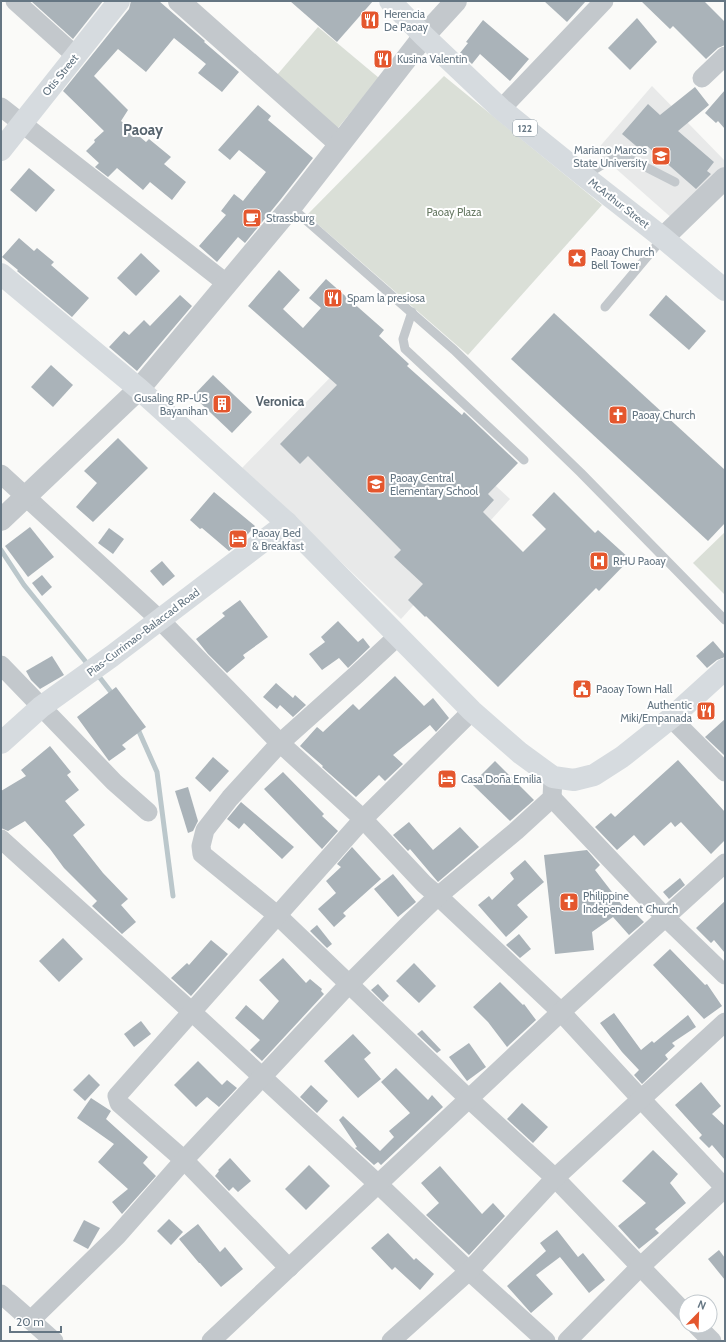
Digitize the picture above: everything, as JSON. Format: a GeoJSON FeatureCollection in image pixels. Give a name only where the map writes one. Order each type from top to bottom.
{"type":"FeatureCollection","features":[{"type":"Feature","properties":{"kind":"main road","name":"Otis Street"},"geometry":{"type":"LineString","coordinates":[[1,150],[119,1]]}},
{"type":"Feature","properties":{"kind":"main road","name":"McArthur Street"},"geometry":{"type":"LineString","coordinates":[[390,1],[424,36],[501,108],[663,238],[725,290]]}},
{"type":"Feature","properties":{"kind":"main road"},"geometry":{"type":"LineString","coordinates":[[1,274],[139,389],[287,523],[472,711],[520,753],[553,788],[574,780],[594,775],[622,757],[671,718],[725,669]]}},
{"type":"Feature","properties":{"kind":"main road","name":"Pias-Currimao-Balaccad Road"},"geometry":{"type":"LineString","coordinates":[[1,744],[41,706],[112,656],[287,523]]}},
{"type":"Feature","properties":{"kind":"street"},"geometry":{"type":"LineString","coordinates":[[15,1],[76,56]]}},
{"type":"Feature","properties":{"kind":"street"},"geometry":{"type":"LineString","coordinates":[[179,1],[339,143]]}},
{"type":"Feature","properties":{"kind":"street"},"geometry":{"type":"LineString","coordinates":[[1,520],[139,389],[291,207],[339,143],[424,36],[456,1]]}},
{"type":"Feature","properties":{"kind":"street"},"geometry":{"type":"LineString","coordinates":[[501,108],[604,1]]}},
{"type":"Feature","properties":{"kind":"street"},"geometry":{"type":"LineString","coordinates":[[702,78],[725,56]]}},
{"type":"Feature","properties":{"kind":"street"},"geometry":{"type":"LineString","coordinates":[[1,107],[226,283]]}},
{"type":"Feature","properties":{"kind":"street"},"geometry":{"type":"LineString","coordinates":[[663,238],[725,178]]}},
{"type":"Feature","properties":{"kind":"street"},"geometry":{"type":"LineString","coordinates":[[1,474],[159,619],[280,743],[362,819],[424,884],[561,1012],[725,1188],[640,1267],[566,1341]]}},
{"type":"Feature","properties":{"kind":"street"},"geometry":{"type":"LineString","coordinates":[[398,636],[280,743],[230,798],[205,830],[201,846],[202,854],[277,915],[469,1099],[555,1178],[678,1306]]}},
{"type":"Feature","properties":{"kind":"street"},"geometry":{"type":"LineString","coordinates":[[1,665],[114,782],[148,812]]}},
{"type":"Feature","properties":{"kind":"street"},"geometry":{"type":"LineString","coordinates":[[289,1268],[184,1160],[118,1103],[117,1096],[362,819],[472,711]]}},
{"type":"Feature","properties":{"kind":"street"},"geometry":{"type":"LineString","coordinates":[[671,718],[725,772]]}},
{"type":"Feature","properties":{"kind":"street"},"geometry":{"type":"LineString","coordinates":[[31,1320],[117,1236],[184,1160],[349,984],[438,896],[516,831],[553,788],[665,917],[725,975]]}},
{"type":"Feature","properties":{"kind":"street"},"geometry":{"type":"LineString","coordinates":[[1,839],[192,1012],[546,1341]]}},
{"type":"Feature","properties":{"kind":"street"},"geometry":{"type":"LineString","coordinates":[[211,1341],[561,1012],[725,863]]}},
{"type":"Feature","properties":{"kind":"street"},"geometry":{"type":"LineString","coordinates":[[391,1341],[469,1271],[555,1178],[725,1022]]}},
{"type":"Feature","properties":{"kind":"street"},"geometry":{"type":"LineString","coordinates":[[1,1294],[54,1341]]}},
{"type":"Feature","properties":{"kind":"lane"},"geometry":{"type":"LineString","coordinates":[[584,176],[617,156],[628,158],[675,182]]}},
{"type":"Feature","properties":{"kind":"lane"},"geometry":{"type":"LineString","coordinates":[[291,207],[454,350],[581,473],[725,620]]}},
{"type":"Feature","properties":{"kind":"lane"},"geometry":{"type":"LineString","coordinates":[[605,307],[663,238]]}},
{"type":"Feature","properties":{"kind":"lane"},"geometry":{"type":"LineString","coordinates":[[412,312],[402,339],[405,349],[524,460]]}},
{"type":"Feature","properties":{"kind":"shaded area","name":"Mariano Marcos State University"},"geometry":{"type":"Polygon","coordinates":[[[652,86],[725,161],[725,168],[674,220],[596,151],[652,86]]]}},
{"type":"Feature","properties":{"kind":"shaded area","name":"Paoay Central Elementary School"},"geometry":{"type":"Polygon","coordinates":[[[353,354],[510,499],[401,619],[242,468],[353,354]]]}},
{"type":"Feature","properties":{"kind":"green space"},"geometry":{"type":"Polygon","coordinates":[[[318,27],[379,78],[338,128],[271,82],[318,27]]]}},
{"type":"Feature","properties":{"kind":"green space","name":"Paoay Plaza"},"geometry":{"type":"Polygon","coordinates":[[[444,76],[602,205],[468,355],[307,215],[444,76]]]}},
{"type":"Feature","properties":{"kind":"green space"},"geometry":{"type":"Polygon","coordinates":[[[725,532],[725,595],[693,563],[725,532]]]}},
{"type":"Feature","properties":{"kind":"building"},"geometry":{"type":"Polygon","coordinates":[[[31,1],[103,1],[73,39],[31,1]]]}},
{"type":"Feature","properties":{"kind":"building"},"geometry":{"type":"Polygon","coordinates":[[[131,1],[159,1],[239,72],[222,92],[198,73],[206,64],[174,38],[146,72],[118,49],[94,76],[128,110],[121,121],[146,142],[149,139],[171,157],[164,164],[186,182],[172,200],[150,182],[143,190],[117,168],[108,177],[95,167],[99,163],[86,151],[95,142],[94,140],[104,131],[63,91],[129,9],[131,1]]]}},
{"type":"Feature","properties":{"kind":"building"},"geometry":{"type":"Polygon","coordinates":[[[290,1],[373,1],[337,42],[290,1]]]}},
{"type":"Feature","properties":{"kind":"building"},"geometry":{"type":"Polygon","coordinates":[[[544,1],[586,1],[567,22],[544,1]]]}},
{"type":"Feature","properties":{"kind":"building"},"geometry":{"type":"Polygon","coordinates":[[[641,1],[704,1],[725,22],[725,45],[718,48],[706,59],[673,26],[670,29],[641,1]]]}},
{"type":"Feature","properties":{"kind":"building"},"geometry":{"type":"Polygon","coordinates":[[[637,18],[657,42],[630,70],[608,48],[637,18]]]}},
{"type":"Feature","properties":{"kind":"building"},"geometry":{"type":"Polygon","coordinates":[[[483,20],[529,59],[510,81],[480,54],[472,64],[460,53],[468,43],[466,42],[483,20]]]}},
{"type":"Feature","properties":{"kind":"building"},"geometry":{"type":"Polygon","coordinates":[[[695,87],[709,105],[678,131],[714,162],[707,171],[711,174],[696,189],[647,146],[642,151],[622,134],[648,104],[660,115],[695,87]]]}},
{"type":"Feature","properties":{"kind":"building"},"geometry":{"type":"Polygon","coordinates":[[[725,90],[725,129],[718,121],[716,123],[705,113],[725,90]]]}},
{"type":"Feature","properties":{"kind":"building"},"geometry":{"type":"Polygon","coordinates":[[[258,105],[271,116],[268,120],[313,158],[245,243],[238,237],[217,262],[199,246],[226,215],[221,211],[234,194],[243,201],[266,172],[239,150],[230,160],[218,150],[258,105]]]}},
{"type":"Feature","properties":{"kind":"building"},"geometry":{"type":"Polygon","coordinates":[[[29,168],[55,190],[36,212],[10,190],[29,168]]]}},
{"type":"Feature","properties":{"kind":"building"},"geometry":{"type":"Polygon","coordinates":[[[19,238],[34,251],[37,248],[54,262],[51,265],[89,298],[72,317],[2,257],[19,238]]]}},
{"type":"Feature","properties":{"kind":"building"},"geometry":{"type":"Polygon","coordinates":[[[141,253],[160,271],[136,296],[117,278],[141,253]]]}},
{"type":"Feature","properties":{"kind":"building"},"geometry":{"type":"Polygon","coordinates":[[[279,270],[300,290],[283,309],[303,328],[321,308],[309,298],[326,279],[384,330],[379,336],[409,364],[407,366],[462,415],[464,412],[518,463],[488,494],[494,500],[483,512],[523,552],[546,529],[532,515],[554,492],[595,533],[598,530],[630,559],[599,591],[596,588],[498,687],[408,600],[423,584],[394,557],[401,550],[308,456],[300,464],[280,444],[337,385],[248,306],[279,270]]]}},
{"type":"Feature","properties":{"kind":"building"},"geometry":{"type":"Polygon","coordinates":[[[180,295],[192,306],[137,371],[109,347],[124,331],[129,335],[144,320],[150,326],[180,295]]]}},
{"type":"Feature","properties":{"kind":"building"},"geometry":{"type":"Polygon","coordinates":[[[666,295],[706,331],[689,350],[649,315],[666,295]]]}},
{"type":"Feature","properties":{"kind":"building","name":"Paoay Church"},"geometry":{"type":"Polygon","coordinates":[[[554,313],[725,470],[725,523],[708,541],[511,359],[554,313]]]}},
{"type":"Feature","properties":{"kind":"building"},"geometry":{"type":"Polygon","coordinates":[[[51,365],[73,385],[53,407],[31,387],[51,365]]]}},
{"type":"Feature","properties":{"kind":"building","name":"Gusaling RP-US Bayanihan"},"geometry":{"type":"Polygon","coordinates":[[[213,375],[252,412],[232,433],[193,396],[213,375]]]}},
{"type":"Feature","properties":{"kind":"building"},"geometry":{"type":"Polygon","coordinates":[[[118,438],[148,468],[93,522],[76,507],[97,483],[84,471],[118,438]]]}},
{"type":"Feature","properties":{"kind":"building"},"geometry":{"type":"Polygon","coordinates":[[[214,492],[255,526],[241,542],[229,551],[202,528],[200,529],[190,520],[214,492]]]}},
{"type":"Feature","properties":{"kind":"building"},"geometry":{"type":"Polygon","coordinates":[[[30,527],[54,557],[28,577],[5,546],[30,527]]]}},
{"type":"Feature","properties":{"kind":"building"},"geometry":{"type":"Polygon","coordinates":[[[109,528],[124,539],[113,554],[98,543],[109,528]]]}},
{"type":"Feature","properties":{"kind":"building"},"geometry":{"type":"Polygon","coordinates":[[[162,561],[175,576],[163,586],[150,571],[162,561]]]}},
{"type":"Feature","properties":{"kind":"building"},"geometry":{"type":"Polygon","coordinates":[[[42,575],[52,587],[42,596],[32,583],[42,575]]]}},
{"type":"Feature","properties":{"kind":"building"},"geometry":{"type":"Polygon","coordinates":[[[240,600],[268,637],[243,655],[245,658],[227,673],[208,654],[196,639],[225,616],[222,613],[240,600]]]}},
{"type":"Feature","properties":{"kind":"building"},"geometry":{"type":"Polygon","coordinates":[[[338,621],[358,642],[363,638],[370,647],[348,668],[339,658],[322,670],[309,654],[325,642],[321,637],[338,621]]]}},
{"type":"Feature","properties":{"kind":"building"},"geometry":{"type":"Polygon","coordinates":[[[713,641],[725,657],[717,660],[707,668],[696,656],[713,641]]]}},
{"type":"Feature","properties":{"kind":"building"},"geometry":{"type":"Polygon","coordinates":[[[52,656],[64,675],[40,689],[31,680],[26,671],[52,656]]]}},
{"type":"Feature","properties":{"kind":"building"},"geometry":{"type":"Polygon","coordinates":[[[395,676],[424,706],[433,698],[449,718],[436,732],[430,725],[393,755],[403,764],[385,781],[379,775],[356,797],[300,746],[317,727],[323,732],[353,704],[359,710],[395,676]]]}},
{"type":"Feature","properties":{"kind":"building"},"geometry":{"type":"Polygon","coordinates":[[[276,683],[293,698],[295,695],[306,705],[293,717],[280,705],[277,709],[263,697],[276,683]]]}},
{"type":"Feature","properties":{"kind":"building"},"geometry":{"type":"Polygon","coordinates":[[[116,687],[146,727],[122,745],[126,749],[109,761],[77,717],[116,687]]]}},
{"type":"Feature","properties":{"kind":"building"},"geometry":{"type":"Polygon","coordinates":[[[725,719],[725,756],[705,737],[725,719]]]}},
{"type":"Feature","properties":{"kind":"building"},"geometry":{"type":"Polygon","coordinates":[[[50,746],[71,772],[67,775],[79,790],[65,801],[85,825],[73,835],[103,873],[128,899],[121,905],[136,922],[122,934],[92,906],[97,901],[64,868],[50,849],[25,821],[8,831],[1,828],[1,791],[26,776],[21,770],[50,746]]]}},
{"type":"Feature","properties":{"kind":"building"},"geometry":{"type":"Polygon","coordinates":[[[213,757],[229,771],[210,792],[195,778],[213,757]]]}},
{"type":"Feature","properties":{"kind":"building"},"geometry":{"type":"Polygon","coordinates":[[[678,760],[725,812],[725,840],[711,854],[681,822],[675,827],[671,822],[644,846],[634,835],[617,850],[595,827],[611,813],[615,817],[678,760]]]}},
{"type":"Feature","properties":{"kind":"building"},"geometry":{"type":"Polygon","coordinates":[[[495,761],[534,800],[510,821],[472,784],[495,761]]]}},
{"type":"Feature","properties":{"kind":"building"},"geometry":{"type":"Polygon","coordinates":[[[283,772],[324,814],[322,816],[338,831],[322,849],[264,789],[283,772]]]}},
{"type":"Feature","properties":{"kind":"building"},"geometry":{"type":"Polygon","coordinates":[[[188,787],[198,821],[193,831],[188,833],[175,791],[188,787]]]}},
{"type":"Feature","properties":{"kind":"building"},"geometry":{"type":"Polygon","coordinates":[[[241,802],[294,847],[282,859],[244,823],[239,829],[227,819],[241,802]]]}},
{"type":"Feature","properties":{"kind":"building"},"geometry":{"type":"Polygon","coordinates":[[[409,822],[433,850],[460,827],[479,847],[438,882],[410,849],[408,851],[393,835],[409,822]]]}},
{"type":"Feature","properties":{"kind":"building"},"geometry":{"type":"Polygon","coordinates":[[[352,847],[381,879],[343,913],[346,916],[334,927],[318,909],[336,893],[326,881],[341,867],[337,864],[352,847]]]}},
{"type":"Feature","properties":{"kind":"building","name":"Philippine Independent Church"},"geometry":{"type":"Polygon","coordinates":[[[587,850],[600,865],[595,870],[629,914],[633,911],[644,922],[629,935],[613,917],[592,932],[594,950],[555,954],[544,855],[587,850]]]}},
{"type":"Feature","properties":{"kind":"building"},"geometry":{"type":"Polygon","coordinates":[[[525,860],[544,882],[517,905],[528,917],[506,937],[478,905],[489,896],[492,900],[514,879],[510,873],[525,860]]]}},
{"type":"Feature","properties":{"kind":"building"},"geometry":{"type":"Polygon","coordinates":[[[393,874],[416,902],[398,917],[374,889],[393,874]]]}},
{"type":"Feature","properties":{"kind":"building"},"geometry":{"type":"Polygon","coordinates":[[[680,878],[685,885],[669,899],[663,892],[680,878]]]}},
{"type":"Feature","properties":{"kind":"building"},"geometry":{"type":"Polygon","coordinates":[[[725,901],[725,953],[714,940],[711,943],[696,928],[725,901]]]}},
{"type":"Feature","properties":{"kind":"building"},"geometry":{"type":"Polygon","coordinates":[[[317,925],[332,944],[327,948],[310,931],[317,925]]]}},
{"type":"Feature","properties":{"kind":"building"},"geometry":{"type":"Polygon","coordinates":[[[519,934],[531,949],[520,958],[506,945],[519,934]]]}},
{"type":"Feature","properties":{"kind":"building"},"geometry":{"type":"Polygon","coordinates":[[[63,938],[83,959],[59,982],[39,961],[63,938]]]}},
{"type":"Feature","properties":{"kind":"building"},"geometry":{"type":"Polygon","coordinates":[[[211,940],[228,954],[191,996],[171,978],[187,963],[189,965],[211,940]]]}},
{"type":"Feature","properties":{"kind":"building"},"geometry":{"type":"Polygon","coordinates":[[[670,949],[705,985],[707,984],[722,1006],[704,1019],[653,965],[670,949]]]}},
{"type":"Feature","properties":{"kind":"building"},"geometry":{"type":"Polygon","coordinates":[[[283,958],[306,983],[310,979],[322,989],[321,991],[324,994],[262,1061],[250,1050],[260,1040],[235,1018],[246,1005],[263,1020],[279,1001],[259,980],[283,958]]]}},
{"type":"Feature","properties":{"kind":"building"},"geometry":{"type":"Polygon","coordinates":[[[414,963],[436,986],[419,1003],[396,981],[414,963]]]}},
{"type":"Feature","properties":{"kind":"building"},"geometry":{"type":"Polygon","coordinates":[[[500,982],[523,1005],[524,1004],[536,1020],[507,1047],[488,1022],[473,1007],[500,982]]]}},
{"type":"Feature","properties":{"kind":"building"},"geometry":{"type":"Polygon","coordinates":[[[378,984],[389,996],[383,1002],[371,990],[378,984]]]}},
{"type":"Feature","properties":{"kind":"building"},"geometry":{"type":"Polygon","coordinates":[[[614,1013],[641,1050],[652,1041],[654,1043],[688,1015],[696,1027],[672,1043],[675,1046],[665,1055],[668,1059],[642,1084],[634,1075],[639,1070],[622,1052],[600,1023],[614,1013]]]}},
{"type":"Feature","properties":{"kind":"building"},"geometry":{"type":"Polygon","coordinates":[[[141,1021],[151,1034],[134,1047],[124,1034],[141,1021]]]}},
{"type":"Feature","properties":{"kind":"building"},"geometry":{"type":"Polygon","coordinates":[[[422,1030],[441,1050],[437,1053],[417,1034],[422,1030]]]}},
{"type":"Feature","properties":{"kind":"building"},"geometry":{"type":"Polygon","coordinates":[[[353,1034],[371,1053],[364,1059],[381,1079],[358,1098],[324,1061],[353,1034]]]}},
{"type":"Feature","properties":{"kind":"building"},"geometry":{"type":"Polygon","coordinates":[[[469,1043],[486,1067],[467,1081],[449,1057],[469,1043]]]}},
{"type":"Feature","properties":{"kind":"building"},"geometry":{"type":"Polygon","coordinates":[[[198,1061],[222,1085],[227,1080],[237,1088],[219,1107],[207,1097],[196,1107],[174,1085],[198,1061]]]}},
{"type":"Feature","properties":{"kind":"building"},"geometry":{"type":"Polygon","coordinates":[[[396,1068],[428,1100],[432,1095],[443,1107],[381,1165],[378,1162],[374,1165],[355,1148],[357,1147],[339,1120],[343,1116],[380,1151],[394,1137],[389,1131],[410,1113],[381,1082],[396,1068]]]}},
{"type":"Feature","properties":{"kind":"building"},"geometry":{"type":"Polygon","coordinates":[[[89,1074],[100,1085],[85,1101],[73,1090],[89,1074]]]}},
{"type":"Feature","properties":{"kind":"building"},"geometry":{"type":"Polygon","coordinates":[[[701,1082],[721,1106],[712,1114],[725,1126],[725,1160],[712,1145],[709,1148],[699,1138],[702,1135],[675,1105],[701,1082]]]}},
{"type":"Feature","properties":{"kind":"building"},"geometry":{"type":"Polygon","coordinates":[[[311,1085],[328,1101],[317,1113],[300,1097],[311,1085]]]}},
{"type":"Feature","properties":{"kind":"building"},"geometry":{"type":"Polygon","coordinates":[[[91,1098],[111,1111],[106,1119],[148,1157],[143,1163],[156,1176],[122,1214],[112,1202],[128,1189],[98,1162],[114,1144],[77,1118],[91,1098]]]}},
{"type":"Feature","properties":{"kind":"building"},"geometry":{"type":"Polygon","coordinates":[[[522,1103],[548,1127],[533,1143],[507,1119],[522,1103]]]}},
{"type":"Feature","properties":{"kind":"building"},"geometry":{"type":"Polygon","coordinates":[[[653,1150],[678,1174],[670,1183],[686,1203],[655,1229],[659,1233],[639,1249],[618,1226],[646,1203],[622,1181],[653,1150]]]}},
{"type":"Feature","properties":{"kind":"building"},"geometry":{"type":"Polygon","coordinates":[[[230,1158],[251,1181],[238,1192],[233,1187],[229,1191],[215,1176],[219,1171],[218,1170],[230,1158]]]}},
{"type":"Feature","properties":{"kind":"building"},"geometry":{"type":"Polygon","coordinates":[[[309,1165],[330,1186],[306,1210],[285,1189],[309,1165]]]}},
{"type":"Feature","properties":{"kind":"building"},"geometry":{"type":"Polygon","coordinates":[[[440,1166],[482,1214],[493,1203],[505,1216],[469,1255],[426,1215],[439,1203],[421,1183],[440,1166]]]}},
{"type":"Feature","properties":{"kind":"building"},"geometry":{"type":"Polygon","coordinates":[[[169,1219],[183,1232],[171,1245],[157,1231],[169,1219]]]}},
{"type":"Feature","properties":{"kind":"building"},"geometry":{"type":"Polygon","coordinates":[[[84,1220],[100,1228],[88,1249],[73,1241],[84,1220]]]}},
{"type":"Feature","properties":{"kind":"building"},"geometry":{"type":"Polygon","coordinates":[[[198,1224],[220,1252],[225,1247],[243,1269],[221,1287],[179,1239],[198,1224]]]}},
{"type":"Feature","properties":{"kind":"building"},"geometry":{"type":"Polygon","coordinates":[[[557,1230],[578,1257],[583,1253],[605,1280],[589,1293],[560,1257],[536,1275],[553,1294],[531,1313],[507,1286],[546,1251],[540,1243],[557,1230]]]}},
{"type":"Feature","properties":{"kind":"building"},"geometry":{"type":"Polygon","coordinates":[[[388,1233],[414,1260],[416,1258],[434,1274],[420,1290],[395,1267],[392,1270],[371,1248],[388,1233]]]}},
{"type":"Feature","properties":{"kind":"building"},"geometry":{"type":"Polygon","coordinates":[[[719,1250],[725,1258],[725,1280],[708,1259],[719,1250]]]}},
{"type":"Feature","properties":{"kind":"waterway"},"geometry":{"type":"LineString","coordinates":[[1,550],[24,585],[90,667]]}},
{"type":"Feature","properties":{"kind":"waterway"},"geometry":{"type":"LineString","coordinates":[[97,674],[114,696]]}},
{"type":"Feature","properties":{"kind":"waterway"},"geometry":{"type":"LineString","coordinates":[[137,727],[157,772],[173,896]]}},
{"type":"Feature","properties":{"kind":"place","name":"Herencia De Paoay"},"geometry":{"type":"Point","coordinates":[370,20]}},
{"type":"Feature","properties":{"kind":"place","name":"Kusina Valentin"},"geometry":{"type":"Point","coordinates":[383,59]}},
{"type":"Feature","properties":{"kind":"place","name":"Mariano Marcos State University"},"geometry":{"type":"Point","coordinates":[661,156]}},
{"type":"Feature","properties":{"kind":"place","name":"Strassburg"},"geometry":{"type":"Point","coordinates":[252,218]}},
{"type":"Feature","properties":{"kind":"place","name":"Paoay Church Bell Tower"},"geometry":{"type":"Point","coordinates":[577,258]}},
{"type":"Feature","properties":{"kind":"place","name":"Spam la presiosa"},"geometry":{"type":"Point","coordinates":[333,298]}},
{"type":"Feature","properties":{"kind":"place","name":"Gusaling RP-US Bayanihan"},"geometry":{"type":"Point","coordinates":[222,404]}},
{"type":"Feature","properties":{"kind":"place","name":"Paoay Church"},"geometry":{"type":"Point","coordinates":[618,415]}},
{"type":"Feature","properties":{"kind":"place","name":"Paoay Central Elementary School"},"geometry":{"type":"Point","coordinates":[376,484]}},
{"type":"Feature","properties":{"kind":"place","name":"Paoay Bed & Breakfast"},"geometry":{"type":"Point","coordinates":[238,539]}},
{"type":"Feature","properties":{"kind":"place","name":"RHU Paoay"},"geometry":{"type":"Point","coordinates":[599,561]}},
{"type":"Feature","properties":{"kind":"place","name":"Paoay Town Hall"},"geometry":{"type":"Point","coordinates":[582,689]}},
{"type":"Feature","properties":{"kind":"place","name":"Authentic Miki/Empanada"},"geometry":{"type":"Point","coordinates":[706,711]}},
{"type":"Feature","properties":{"kind":"place","name":"Casa Doña Emilia"},"geometry":{"type":"Point","coordinates":[447,779]}},
{"type":"Feature","properties":{"kind":"place","name":"Philippine Independent Church"},"geometry":{"type":"Point","coordinates":[569,902]}},
{"type":"Feature","properties":{"kind":"district","name":"Paoay"},"geometry":{"type":"Point","coordinates":[143,130]}},
{"type":"Feature","properties":{"kind":"district","name":"Veronica"},"geometry":{"type":"Point","coordinates":[280,401]}}]}
